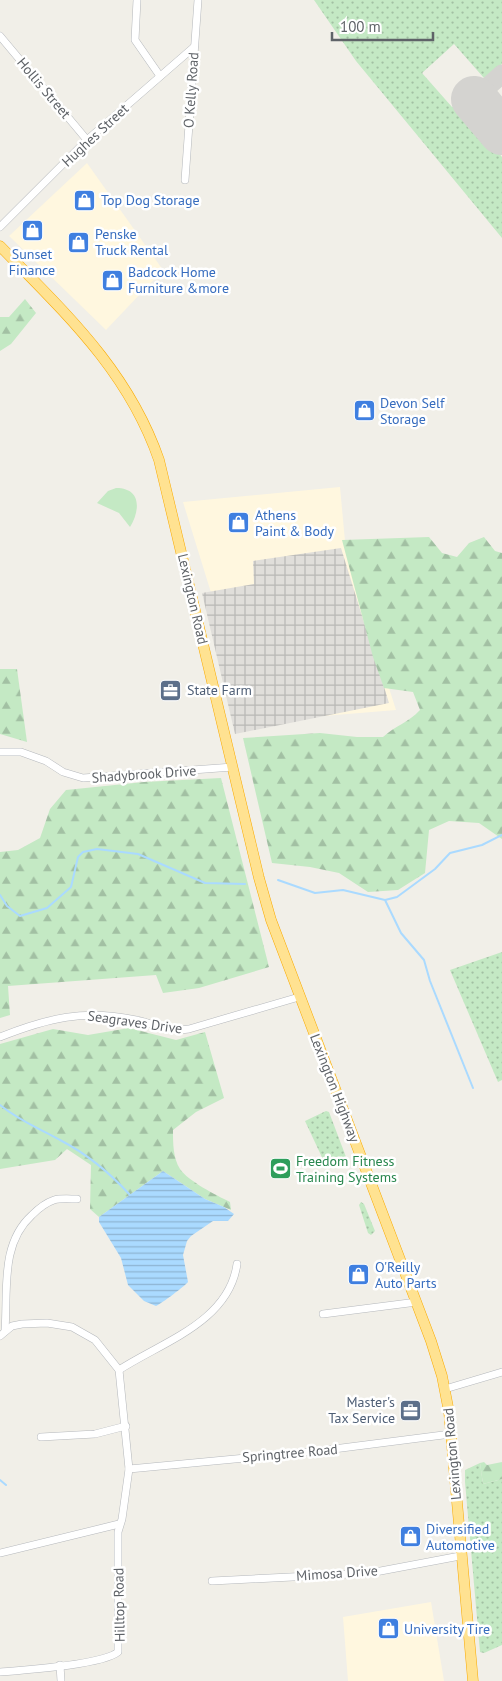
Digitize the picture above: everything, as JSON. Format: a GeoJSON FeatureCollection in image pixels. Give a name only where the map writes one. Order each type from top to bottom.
{"type":"FeatureCollection","features":[{"type":"Feature","properties":{"kind":"highway","name":"Lexington Road"},"geometry":{"type":"LineString","coordinates":[[0,246],[98,349],[128,392],[148,430],[159,460],[265,898],[299,997]]}},
{"type":"Feature","properties":{"kind":"highway","name":"Lexington Highway"},"geometry":{"type":"LineString","coordinates":[[299,997],[417,1302],[442,1376]]}},
{"type":"Feature","properties":{"kind":"highway","name":"Lexington Road"},"geometry":{"type":"LineString","coordinates":[[442,1376],[451,1434],[460,1556],[473,1681]]}},
{"type":"Feature","properties":{"kind":"street"},"geometry":{"type":"LineString","coordinates":[[137,0],[135,40],[160,76]]}},
{"type":"Feature","properties":{"kind":"street","name":"O Kelly Road"},"geometry":{"type":"LineString","coordinates":[[185,180],[198,0]]}},
{"type":"Feature","properties":{"kind":"street","name":"Hollis Street"},"geometry":{"type":"LineString","coordinates":[[0,36],[87,140]]}},
{"type":"Feature","properties":{"kind":"street","name":"Hughes Street"},"geometry":{"type":"LineString","coordinates":[[0,227],[87,140],[194,47]]}},
{"type":"Feature","properties":{"kind":"street","name":"Shadybrook Drive"},"geometry":{"type":"LineString","coordinates":[[0,752],[22,752],[46,761],[63,772],[83,778],[233,767]]}},
{"type":"Feature","properties":{"kind":"street","name":"Seagraves Drive"},"geometry":{"type":"LineString","coordinates":[[0,1037],[46,1021],[87,1014],[136,1020],[178,1031],[189,1030],[299,997]]}},
{"type":"Feature","properties":{"kind":"street"},"geometry":{"type":"LineString","coordinates":[[2,1333],[6,1268],[15,1235],[23,1223],[41,1207],[54,1200],[77,1199]]}},
{"type":"Feature","properties":{"kind":"street"},"geometry":{"type":"LineString","coordinates":[[2,1333],[12,1326],[47,1323],[72,1327],[95,1340],[119,1370],[212,1313],[224,1297],[237,1264]]}},
{"type":"Feature","properties":{"kind":"street"},"geometry":{"type":"LineString","coordinates":[[324,1314],[417,1302]]}},
{"type":"Feature","properties":{"kind":"street","name":"Hilltop Road"},"geometry":{"type":"LineString","coordinates":[[0,1672],[111,1657],[118,1652],[119,1524],[122,1519],[129,1469],[119,1370]]}},
{"type":"Feature","properties":{"kind":"street"},"geometry":{"type":"LineString","coordinates":[[445,1389],[502,1372]]}},
{"type":"Feature","properties":{"kind":"street"},"geometry":{"type":"LineString","coordinates":[[41,1437],[95,1434],[126,1426]]}},
{"type":"Feature","properties":{"kind":"street","name":"Springtree Road"},"geometry":{"type":"LineString","coordinates":[[129,1469],[318,1451],[451,1434]]}},
{"type":"Feature","properties":{"kind":"street"},"geometry":{"type":"LineString","coordinates":[[0,1553],[119,1524]]}},
{"type":"Feature","properties":{"kind":"street","name":"Mimosa Drive"},"geometry":{"type":"LineString","coordinates":[[212,1581],[370,1573],[460,1556]]}},
{"type":"Feature","properties":{"kind":"street"},"geometry":{"type":"LineString","coordinates":[[60,1665],[61,1681]]}},
{"type":"Feature","properties":{"kind":"shaded area"},"geometry":{"type":"Polygon","coordinates":[[[87,163],[163,270],[106,330],[9,236],[87,163]]]}},
{"type":"Feature","properties":{"kind":"shaded area"},"geometry":{"type":"Polygon","coordinates":[[[340,487],[346,552],[396,710],[251,722],[183,502],[340,487]]]}},
{"type":"Feature","properties":{"kind":"shaded area"},"geometry":{"type":"Polygon","coordinates":[[[341,548],[389,703],[235,734],[202,593],[254,584],[253,561],[341,548]]]}},
{"type":"Feature","properties":{"kind":"shaded area"},"geometry":{"type":"Polygon","coordinates":[[[431,1602],[444,1681],[348,1681],[343,1617],[431,1602]]]}},
{"type":"Feature","properties":{"kind":"green space"},"geometry":{"type":"Polygon","coordinates":[[[314,0],[502,0],[502,64],[484,78],[454,44],[422,73],[452,107],[457,104],[502,157],[502,238],[356,61],[314,0]]]}},
{"type":"Feature","properties":{"kind":"green space"},"geometry":{"type":"Polygon","coordinates":[[[25,299],[36,313],[11,344],[0,351],[0,317],[9,317],[25,299]]]}},
{"type":"Feature","properties":{"kind":"green space"},"geometry":{"type":"Polygon","coordinates":[[[116,488],[131,492],[134,496],[137,508],[130,527],[119,513],[97,503],[108,491],[116,488]]]}},
{"type":"Feature","properties":{"kind":"green space"},"geometry":{"type":"Polygon","coordinates":[[[429,537],[442,553],[457,557],[469,543],[484,537],[495,551],[502,553],[502,839],[479,823],[449,821],[429,830],[425,873],[398,890],[368,892],[339,873],[310,867],[272,863],[243,738],[320,733],[357,737],[383,737],[420,710],[413,692],[384,688],[373,657],[342,540],[429,537]]]}},
{"type":"Feature","properties":{"kind":"green space"},"geometry":{"type":"Polygon","coordinates":[[[0,669],[17,669],[27,742],[0,734],[0,669]]]}},
{"type":"Feature","properties":{"kind":"green space"},"geometry":{"type":"Polygon","coordinates":[[[221,778],[269,967],[199,988],[163,993],[156,975],[8,986],[10,1015],[0,1018],[0,852],[18,850],[40,838],[50,809],[66,790],[144,782],[221,778]]]}},
{"type":"Feature","properties":{"kind":"green space"},"geometry":{"type":"Polygon","coordinates":[[[502,952],[502,1080],[498,1082],[450,970],[502,952]]]}},
{"type":"Feature","properties":{"kind":"green space"},"geometry":{"type":"Polygon","coordinates":[[[129,1028],[176,1040],[205,1032],[224,1098],[196,1112],[173,1130],[174,1150],[178,1165],[184,1174],[230,1202],[231,1210],[205,1199],[163,1171],[99,1217],[90,1209],[91,1165],[67,1149],[55,1160],[0,1169],[0,1044],[53,1029],[88,1035],[129,1028]]]}},
{"type":"Feature","properties":{"kind":"green space"},"geometry":{"type":"Polygon","coordinates":[[[326,1111],[329,1112],[346,1157],[345,1160],[327,1168],[305,1121],[326,1111]]]}},
{"type":"Feature","properties":{"kind":"green space"},"geometry":{"type":"Polygon","coordinates":[[[361,1202],[364,1204],[375,1231],[371,1235],[368,1233],[359,1205],[361,1202]]]}},
{"type":"Feature","properties":{"kind":"green space"},"geometry":{"type":"Polygon","coordinates":[[[484,1462],[487,1465],[502,1462],[502,1479],[483,1484],[480,1463],[484,1462]]]}},
{"type":"Feature","properties":{"kind":"green space"},"geometry":{"type":"Polygon","coordinates":[[[480,1463],[483,1484],[502,1479],[502,1645],[484,1653],[480,1652],[465,1482],[465,1470],[480,1463]]]}},
{"type":"Feature","properties":{"kind":"water"},"geometry":{"type":"Polygon","coordinates":[[[163,1171],[205,1199],[224,1207],[234,1214],[228,1221],[213,1221],[191,1236],[187,1241],[183,1255],[188,1282],[156,1306],[144,1301],[128,1285],[121,1258],[99,1222],[99,1217],[163,1171]]]}},
{"type":"Feature","properties":{"kind":"waterway"},"geometry":{"type":"LineString","coordinates":[[385,900],[397,897],[435,869],[450,853],[482,845],[502,835]]}},
{"type":"Feature","properties":{"kind":"waterway"},"geometry":{"type":"LineString","coordinates":[[0,895],[7,906],[20,916],[47,908],[71,887],[78,857],[83,852],[97,849],[138,854],[205,883],[245,884]]}},
{"type":"Feature","properties":{"kind":"waterway"},"geometry":{"type":"LineString","coordinates":[[278,880],[315,893],[343,890],[385,900],[401,933],[424,960],[430,981],[473,1088]]}},
{"type":"Feature","properties":{"kind":"waterway"},"geometry":{"type":"LineString","coordinates":[[0,1105],[22,1120],[70,1145],[89,1158],[130,1195]]}},
{"type":"Feature","properties":{"kind":"waterway"},"geometry":{"type":"LineString","coordinates":[[0,1480],[6,1485]]}},
{"type":"Feature","properties":{"kind":"taxiway"},"geometry":{"type":"LineString","coordinates":[[474,99],[502,74]]}},
{"type":"Feature","properties":{"kind":"runway"},"geometry":{"type":"LineString","coordinates":[[474,99],[502,132]]}},
{"type":"Feature","properties":{"kind":"place","name":"Top Dog Storage"},"geometry":{"type":"Point","coordinates":[85,200]}},
{"type":"Feature","properties":{"kind":"place","name":"Sunset Finance"},"geometry":{"type":"Point","coordinates":[32,231]}},
{"type":"Feature","properties":{"kind":"place","name":"Penske Truck Rental"},"geometry":{"type":"Point","coordinates":[79,242]}},
{"type":"Feature","properties":{"kind":"place","name":"Badcock Home Furniture &more"},"geometry":{"type":"Point","coordinates":[112,280]}},
{"type":"Feature","properties":{"kind":"place","name":"Devon Self Storage"},"geometry":{"type":"Point","coordinates":[364,411]}},
{"type":"Feature","properties":{"kind":"place","name":"Athens Paint & Body"},"geometry":{"type":"Point","coordinates":[239,523]}},
{"type":"Feature","properties":{"kind":"place","name":"State Farm"},"geometry":{"type":"Point","coordinates":[171,690]}},
{"type":"Feature","properties":{"kind":"place","name":"Freedom Fitness Training Systems"},"geometry":{"type":"Point","coordinates":[280,1169]}},
{"type":"Feature","properties":{"kind":"place","name":"O'Reilly Auto Parts"},"geometry":{"type":"Point","coordinates":[359,1275]}},
{"type":"Feature","properties":{"kind":"place","name":"Master's Tax Service"},"geometry":{"type":"Point","coordinates":[411,1410]}},
{"type":"Feature","properties":{"kind":"place","name":"Diversified Automotive"},"geometry":{"type":"Point","coordinates":[410,1537]}},
{"type":"Feature","properties":{"kind":"place","name":"University Tire"},"geometry":{"type":"Point","coordinates":[388,1629]}}]}
